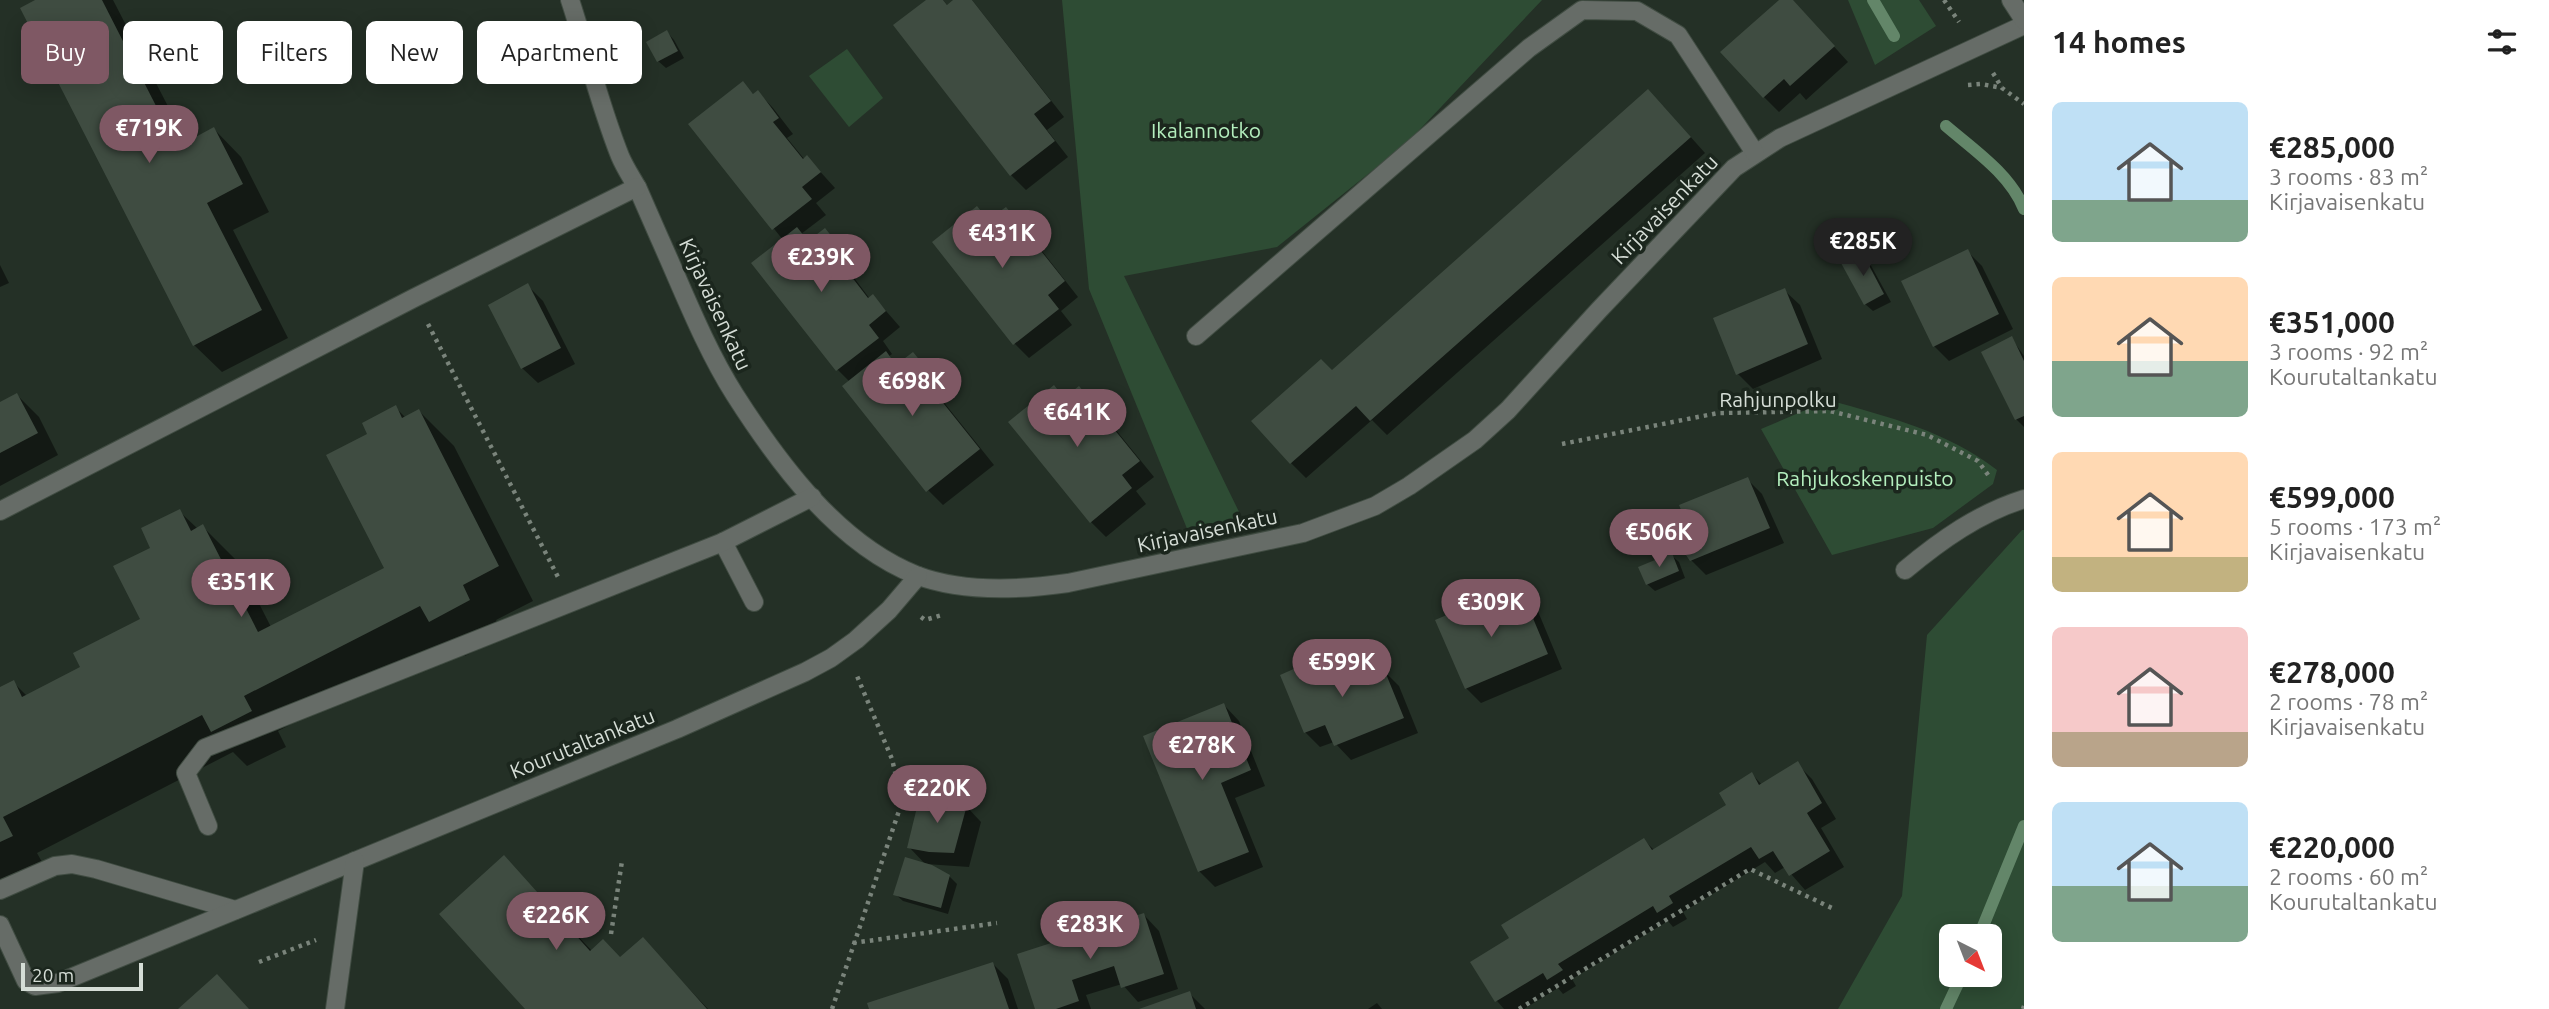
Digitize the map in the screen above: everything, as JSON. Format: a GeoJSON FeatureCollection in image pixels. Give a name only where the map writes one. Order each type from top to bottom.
{"type":"FeatureCollection","features":[{"type":"Feature","properties":{"kind":"street","name":"Kirjavaisenkatu"},"geometry":{"type":"LineString","coordinates":[[570,0],[621,158],[734,394],[774,450],[839,526],[871,551],[919,576],[968,586],[1036,588],[1303,533],[1375,506],[1441,466],[1508,410],[1734,168],[1780,138],[2024,22]]}},
{"type":"Feature","properties":{"kind":"street"},"geometry":{"type":"LineString","coordinates":[[2011,0],[2024,22]]}},
{"type":"Feature","properties":{"kind":"street"},"geometry":{"type":"LineString","coordinates":[[1196,336],[1529,48],[1582,10],[1637,11],[1678,35],[1755,153]]}},
{"type":"Feature","properties":{"kind":"street"},"geometry":{"type":"LineString","coordinates":[[0,511],[414,298],[637,187]]}},
{"type":"Feature","properties":{"kind":"street"},"geometry":{"type":"LineString","coordinates":[[208,826],[186,774],[205,748],[723,542],[812,497]]}},
{"type":"Feature","properties":{"kind":"street"},"geometry":{"type":"LineString","coordinates":[[1905,570],[1942,540],[2016,501]]}},
{"type":"Feature","properties":{"kind":"street"},"geometry":{"type":"LineString","coordinates":[[723,542],[754,602]]}},
{"type":"Feature","properties":{"kind":"street","name":"Kourutaltankatu"},"geometry":{"type":"LineString","coordinates":[[0,925],[8,963],[26,981],[36,986],[58,982],[745,700],[805,672],[845,648],[889,610],[919,576]]}},
{"type":"Feature","properties":{"kind":"street"},"geometry":{"type":"LineString","coordinates":[[335,1009],[355,861]]}},
{"type":"Feature","properties":{"kind":"street"},"geometry":{"type":"LineString","coordinates":[[0,890],[55,866],[72,864],[234,910]]}},
{"type":"Feature","properties":{"kind":"path"},"geometry":{"type":"LineString","coordinates":[[414,298],[571,603]]}},
{"type":"Feature","properties":{"kind":"path","name":"Rahjunpolku"},"geometry":{"type":"LineString","coordinates":[[1562,444],[1718,413],[1830,411],[1927,435],[1978,461],[2016,501]]}},
{"type":"Feature","properties":{"kind":"path"},"geometry":{"type":"LineString","coordinates":[[832,1009],[902,802],[892,759],[845,648]]}},
{"type":"Feature","properties":{"kind":"path"},"geometry":{"type":"LineString","coordinates":[[611,934],[622,861]]}},
{"type":"Feature","properties":{"kind":"path"},"geometry":{"type":"LineString","coordinates":[[1519,1009],[1750,869],[1836,911]]}},
{"type":"Feature","properties":{"kind":"path"},"geometry":{"type":"LineString","coordinates":[[853,943],[997,923]]}},
{"type":"Feature","properties":{"kind":"path"},"geometry":{"type":"LineString","coordinates":[[259,962],[346,928]]}},
{"type":"Feature","properties":{"kind":"green space","name":"Ikalannotko"},"geometry":{"type":"Polygon","coordinates":[[[1062,0],[1542,0],[1408,142],[1277,247],[1124,276],[1242,518],[1188,531],[1089,289],[1062,0]]]}},
{"type":"Feature","properties":{"kind":"green space"},"geometry":{"type":"Polygon","coordinates":[[[1848,0],[1919,0],[1936,26],[1875,65],[1848,0]]]}},
{"type":"Feature","properties":{"kind":"green space"},"geometry":{"type":"Polygon","coordinates":[[[847,49],[883,98],[849,127],[809,76],[847,49]]]}},
{"type":"Feature","properties":{"kind":"green space","name":"Rahjukoskenpuisto"},"geometry":{"type":"Polygon","coordinates":[[[1829,400],[1916,427],[1958,445],[1997,470],[1993,484],[1933,528],[1832,555],[1761,429],[1829,400]]]}},
{"type":"Feature","properties":{"kind":"green space"},"geometry":{"type":"Polygon","coordinates":[[[2024,530],[2024,1009],[1838,1009],[1902,896],[1927,635],[2024,530]]]}},
{"type":"Feature","properties":{"kind":"building"},"geometry":{"type":"Polygon","coordinates":[[[35,0],[102,0],[123,41],[123,84],[145,84],[177,147],[214,127],[243,184],[207,203],[262,310],[193,346],[59,84],[109,84],[109,21],[27,21],[20,8],[35,0]]]}},
{"type":"Feature","properties":{"kind":"building"},"geometry":{"type":"Polygon","coordinates":[[[926,0],[943,0],[947,5],[953,0],[972,0],[1051,101],[1034,114],[1055,141],[1010,176],[893,25],[926,0]]]}},
{"type":"Feature","properties":{"kind":"building"},"geometry":{"type":"Polygon","coordinates":[[[1779,0],[1793,0],[1835,46],[1790,86],[1784,79],[1763,98],[1720,52],[1779,0]]]}},
{"type":"Feature","properties":{"kind":"building"},"geometry":{"type":"Polygon","coordinates":[[[667,30],[678,51],[657,62],[646,42],[667,30]]]}},
{"type":"Feature","properties":{"kind":"building"},"geometry":{"type":"Polygon","coordinates":[[[743,81],[753,94],[758,90],[779,118],[773,122],[803,159],[807,155],[821,172],[802,187],[812,199],[772,230],[688,124],[743,81]]]}},
{"type":"Feature","properties":{"kind":"building"},"geometry":{"type":"Polygon","coordinates":[[[1648,89],[1691,137],[1370,421],[1356,406],[1290,464],[1251,421],[1321,359],[1332,370],[1648,89]]]}},
{"type":"Feature","properties":{"kind":"building"},"geometry":{"type":"Polygon","coordinates":[[[977,206],[988,220],[1006,207],[1065,281],[1048,295],[1059,309],[1013,345],[932,242],[977,206]]]}},
{"type":"Feature","properties":{"kind":"building"},"geometry":{"type":"Polygon","coordinates":[[[797,227],[808,241],[825,228],[848,257],[841,263],[868,298],[873,294],[886,311],[869,325],[879,338],[836,371],[751,263],[797,227]]]}},
{"type":"Feature","properties":{"kind":"building"},"geometry":{"type":"Polygon","coordinates":[[[1968,249],[1999,314],[1933,347],[1901,281],[1968,249]]]}},
{"type":"Feature","properties":{"kind":"building"},"geometry":{"type":"Polygon","coordinates":[[[1862,252],[1884,294],[1864,305],[1841,263],[1862,252]]]}},
{"type":"Feature","properties":{"kind":"building"},"geometry":{"type":"Polygon","coordinates":[[[528,283],[561,348],[521,369],[488,305],[528,283]]]}},
{"type":"Feature","properties":{"kind":"building"},"geometry":{"type":"Polygon","coordinates":[[[1785,288],[1808,344],[1736,375],[1713,318],[1785,288]]]}},
{"type":"Feature","properties":{"kind":"building"},"geometry":{"type":"Polygon","coordinates":[[[2012,336],[2024,361],[2024,416],[2015,420],[1981,352],[2012,336]]]}},
{"type":"Feature","properties":{"kind":"building"},"geometry":{"type":"Polygon","coordinates":[[[886,351],[896,365],[913,352],[935,379],[928,384],[980,449],[926,492],[842,386],[886,351]]]}},
{"type":"Feature","properties":{"kind":"building"},"geometry":{"type":"Polygon","coordinates":[[[1054,385],[1064,398],[1079,386],[1140,461],[1122,475],[1132,488],[1090,523],[1008,422],[1054,385]]]}},
{"type":"Feature","properties":{"kind":"building"},"geometry":{"type":"Polygon","coordinates":[[[17,393],[38,433],[0,453],[0,402],[17,393]]]}},
{"type":"Feature","properties":{"kind":"building"},"geometry":{"type":"Polygon","coordinates":[[[396,405],[402,418],[419,409],[499,566],[463,585],[470,600],[429,622],[420,606],[244,696],[252,711],[211,732],[202,715],[3,817],[13,836],[0,842],[0,687],[14,680],[22,697],[80,667],[73,653],[140,619],[113,566],[150,548],[141,528],[180,509],[191,531],[203,524],[258,632],[384,568],[326,455],[367,434],[362,423],[396,405]]]}},
{"type":"Feature","properties":{"kind":"building"},"geometry":{"type":"Polygon","coordinates":[[[1748,477],[1770,528],[1690,561],[1682,549],[1692,536],[1679,505],[1748,477]]]}},
{"type":"Feature","properties":{"kind":"building"},"geometry":{"type":"Polygon","coordinates":[[[1672,553],[1679,571],[1646,585],[1638,567],[1672,553]]]}},
{"type":"Feature","properties":{"kind":"building"},"geometry":{"type":"Polygon","coordinates":[[[1522,592],[1548,654],[1465,689],[1435,620],[1482,600],[1485,607],[1522,592]]]}},
{"type":"Feature","properties":{"kind":"building"},"geometry":{"type":"Polygon","coordinates":[[[1357,652],[1367,676],[1384,669],[1404,718],[1334,746],[1325,725],[1304,733],[1280,675],[1305,664],[1308,672],[1357,652]]]}},
{"type":"Feature","properties":{"kind":"building"},"geometry":{"type":"Polygon","coordinates":[[[1224,703],[1251,770],[1221,783],[1249,852],[1198,872],[1143,736],[1224,703]]]}},
{"type":"Feature","properties":{"kind":"building"},"geometry":{"type":"Polygon","coordinates":[[[1798,761],[1822,803],[1807,813],[1830,851],[1789,876],[1773,851],[1759,859],[1751,847],[1669,896],[1673,903],[1657,913],[1653,906],[1558,964],[1563,970],[1547,980],[1543,973],[1495,1002],[1470,962],[1509,938],[1501,925],[1644,838],[1652,850],[1726,805],[1719,793],[1752,772],[1759,785],[1798,761]]]}},
{"type":"Feature","properties":{"kind":"building"},"geometry":{"type":"Polygon","coordinates":[[[920,795],[967,805],[954,853],[907,848],[920,795]]]}},
{"type":"Feature","properties":{"kind":"building"},"geometry":{"type":"Polygon","coordinates":[[[504,855],[590,951],[603,939],[620,957],[643,937],[707,1009],[525,1009],[439,914],[504,855]]]}},
{"type":"Feature","properties":{"kind":"building"},"geometry":{"type":"Polygon","coordinates":[[[905,857],[932,865],[950,875],[941,908],[893,895],[905,857]]]}},
{"type":"Feature","properties":{"kind":"building"},"geometry":{"type":"Polygon","coordinates":[[[1144,913],[1164,974],[1121,988],[1114,966],[1072,980],[1079,1001],[1056,1009],[1035,1009],[1017,954],[1144,913]]]}},
{"type":"Feature","properties":{"kind":"building"},"geometry":{"type":"Polygon","coordinates":[[[993,962],[1009,1009],[869,1009],[867,1003],[993,962]]]}},
{"type":"Feature","properties":{"kind":"building"},"geometry":{"type":"Polygon","coordinates":[[[217,974],[249,1009],[178,1009],[217,974]]]}},
{"type":"Feature","properties":{"kind":"building"},"geometry":{"type":"Polygon","coordinates":[[[1190,991],[1196,1009],[1139,1009],[1190,991]]]}},
{"type":"Feature","properties":{"kind":"waterway"},"geometry":{"type":"LineString","coordinates":[[1873,0],[1894,36]]}},
{"type":"Feature","properties":{"kind":"waterway"},"geometry":{"type":"LineString","coordinates":[[1946,126],[2001,174],[2018,196],[2024,209]]}},
{"type":"Feature","properties":{"kind":"waterway"},"geometry":{"type":"LineString","coordinates":[[1984,924],[2024,826]]}},
{"type":"Feature","properties":{"kind":"waterway"},"geometry":{"type":"LineString","coordinates":[[1946,1009],[1956,987]]}}]}
